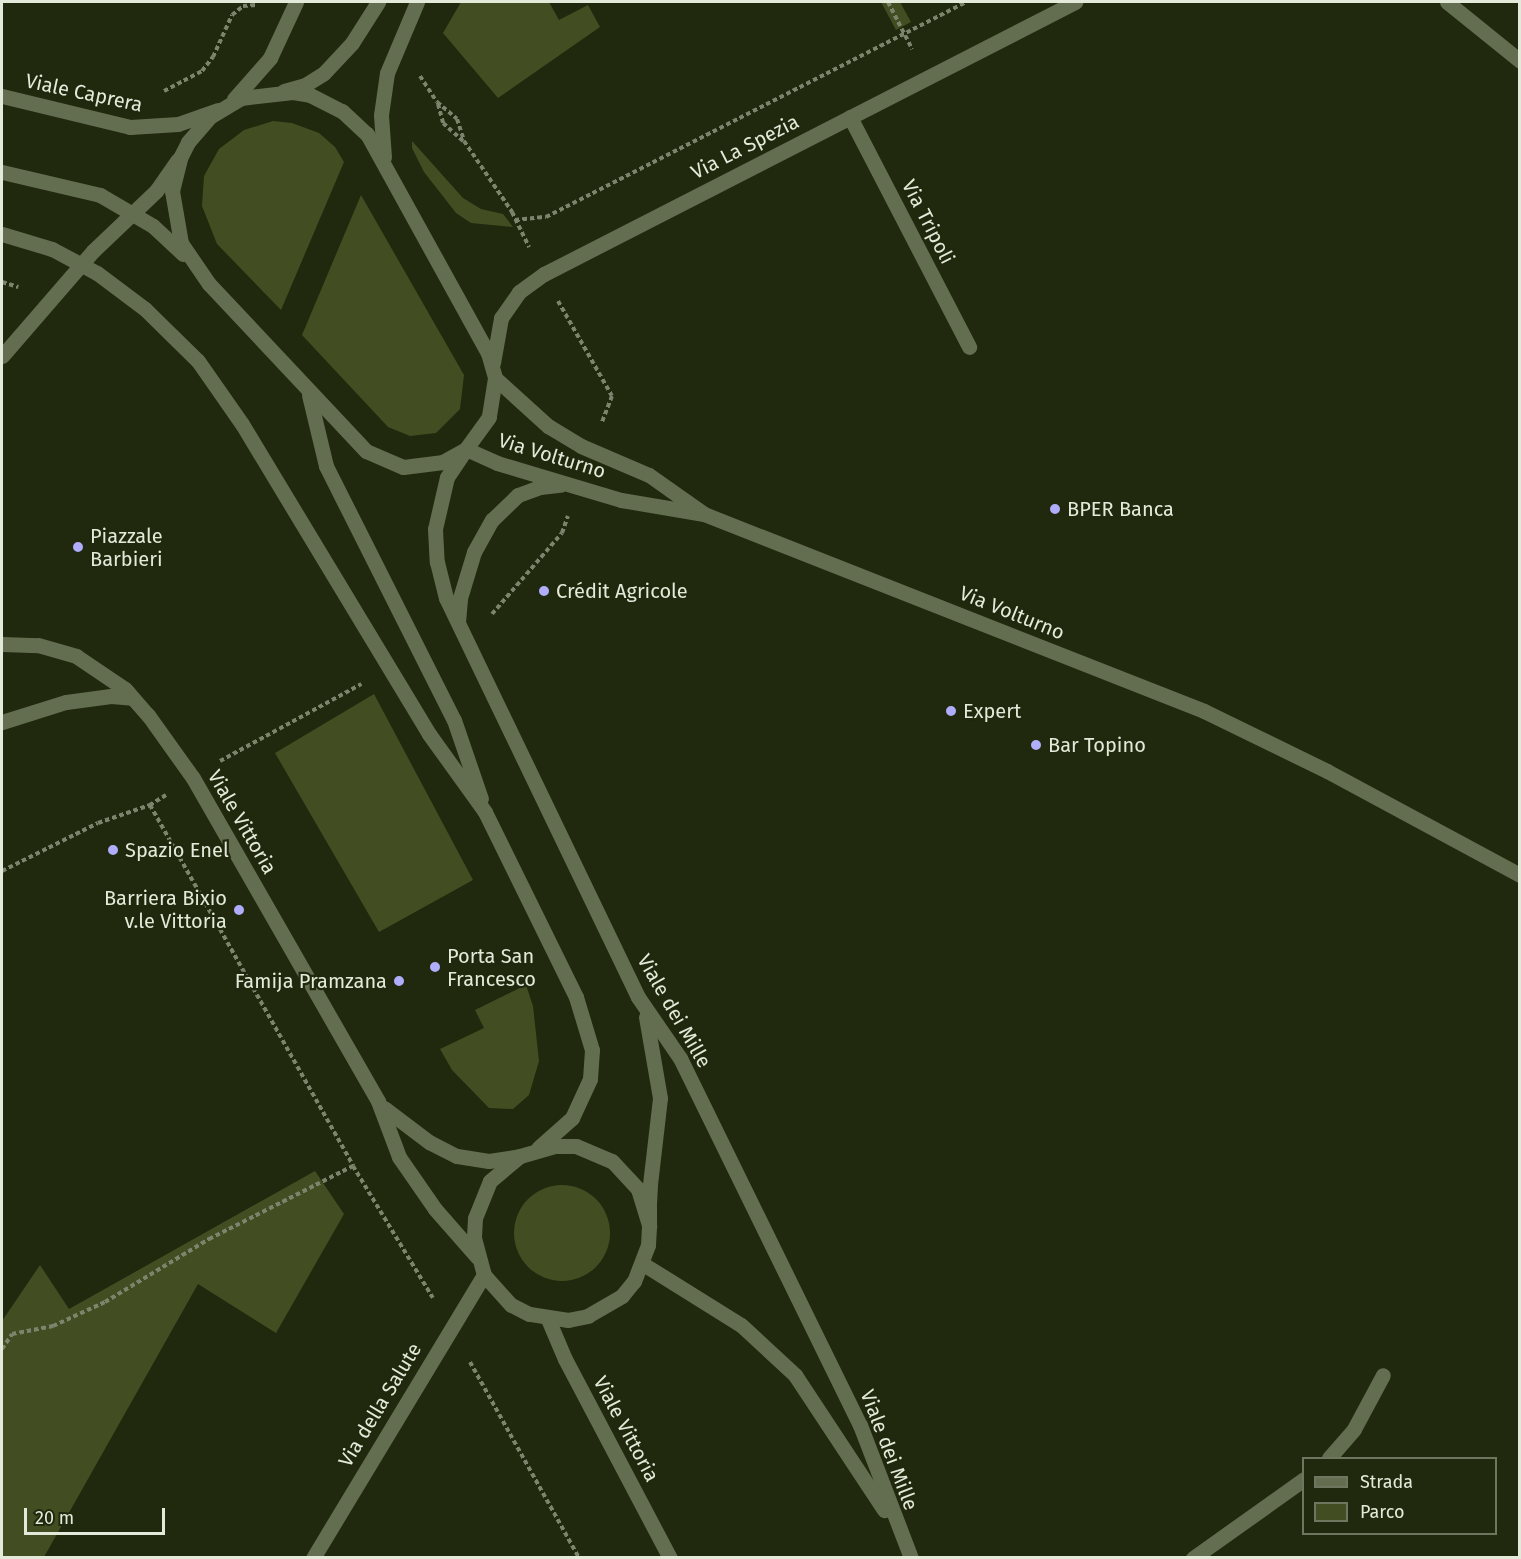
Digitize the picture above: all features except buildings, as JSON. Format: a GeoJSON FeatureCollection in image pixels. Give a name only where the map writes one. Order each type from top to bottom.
{"type":"FeatureCollection","features":[{"type":"Feature","properties":{"kind":"main road"},"geometry":{"type":"LineString","coordinates":[[2,356],[82,264],[132,212],[156,191],[199,128],[226,106],[270,58],[296,2]]}},
{"type":"Feature","properties":{"kind":"main road"},"geometry":{"type":"LineString","coordinates":[[226,106],[242,98],[305,86],[324,73],[352,43],[378,2]]}},
{"type":"Feature","properties":{"kind":"main road"},"geometry":{"type":"LineString","coordinates":[[391,177],[381,142],[384,93],[391,58],[417,2]]}},
{"type":"Feature","properties":{"kind":"main road","name":"Via La Spezia"},"geometry":{"type":"LineString","coordinates":[[495,378],[494,347],[501,318],[519,292],[531,283],[1075,2]]}},
{"type":"Feature","properties":{"kind":"main road"},"geometry":{"type":"LineString","coordinates":[[1447,2],[1520,61]]}},
{"type":"Feature","properties":{"kind":"main road"},"geometry":{"type":"LineString","coordinates":[[2,171],[85,189],[132,212],[170,241],[357,442],[384,461],[403,467],[430,466],[466,449],[489,417],[495,378],[488,353],[367,134],[342,111],[310,95],[276,92]]}},
{"type":"Feature","properties":{"kind":"main road","name":"Viale Caprera"},"geometry":{"type":"LineString","coordinates":[[2,96],[99,122],[144,128],[195,119],[226,106]]}},
{"type":"Feature","properties":{"kind":"main road","name":"Via Tripoli"},"geometry":{"type":"LineString","coordinates":[[850,117],[969,347]]}},
{"type":"Feature","properties":{"kind":"main road"},"geometry":{"type":"LineString","coordinates":[[180,158],[172,209],[180,243],[199,272]]}},
{"type":"Feature","properties":{"kind":"main road"},"geometry":{"type":"LineString","coordinates":[[2,234],[52,249],[82,264],[164,326],[198,361],[242,424],[429,734],[491,824]]}},
{"type":"Feature","properties":{"kind":"main road"},"geometry":{"type":"LineString","coordinates":[[294,376],[313,405],[322,455],[331,477],[454,720],[491,824],[576,997],[592,1050],[590,1078],[572,1118],[538,1148],[520,1156],[490,1181],[480,1199],[474,1218],[477,1257],[484,1275],[511,1305],[548,1319],[568,1320],[606,1308],[622,1296],[643,1264],[649,1226],[660,1091],[650,1028],[638,997]]}},
{"type":"Feature","properties":{"kind":"main road"},"geometry":{"type":"LineString","coordinates":[[495,378],[548,426],[581,446],[649,475],[704,514]]}},
{"type":"Feature","properties":{"kind":"main road","name":"Via Volturno"},"geometry":{"type":"LineString","coordinates":[[466,449],[498,463],[579,485],[621,500],[704,514],[1203,711],[1327,771],[1520,875]]}},
{"type":"Feature","properties":{"kind":"main road","name":"Viale dei Mille"},"geometry":{"type":"LineString","coordinates":[[466,449],[447,477],[435,529],[440,580],[460,630],[638,997],[680,1058],[860,1425],[900,1535],[911,1557]]}},
{"type":"Feature","properties":{"kind":"main road"},"geometry":{"type":"LineString","coordinates":[[460,630],[458,607],[464,583],[479,541],[499,511],[518,495],[540,487],[579,485]]}},
{"type":"Feature","properties":{"kind":"main road","name":"Viale Vittoria"},"geometry":{"type":"LineString","coordinates":[[2,644],[38,645],[76,656],[100,669],[132,698],[194,778],[378,1101],[404,1165],[477,1257]]}},
{"type":"Feature","properties":{"kind":"main road"},"geometry":{"type":"LineString","coordinates":[[2,722],[66,702],[111,696],[132,698]]}},
{"type":"Feature","properties":{"kind":"main road","name":"Viale Vittoria"},"geometry":{"type":"LineString","coordinates":[[378,1101],[419,1135],[450,1153],[489,1161],[520,1156]]}},
{"type":"Feature","properties":{"kind":"main road"},"geometry":{"type":"LineString","coordinates":[[538,1148],[576,1146],[612,1161],[638,1190],[649,1226]]}},
{"type":"Feature","properties":{"kind":"main road"},"geometry":{"type":"LineString","coordinates":[[643,1264],[741,1325],[795,1376],[900,1535]]}},
{"type":"Feature","properties":{"kind":"main road","name":"Via della Salute"},"geometry":{"type":"LineString","coordinates":[[313,1557],[484,1275]]}},
{"type":"Feature","properties":{"kind":"main road","name":"Viale Vittoria"},"geometry":{"type":"LineString","coordinates":[[548,1319],[565,1359],[670,1557]]}},
{"type":"Feature","properties":{"kind":"main road"},"geometry":{"type":"LineString","coordinates":[[1330,1457],[1354,1429],[1383,1375]]}},
{"type":"Feature","properties":{"kind":"main road"},"geometry":{"type":"LineString","coordinates":[[1193,1557],[1302,1480]]}},
{"type":"Feature","properties":{"kind":"path"},"geometry":{"type":"LineString","coordinates":[[888,2],[914,51]]}},
{"type":"Feature","properties":{"kind":"path"},"geometry":{"type":"LineString","coordinates":[[515,220],[546,217],[966,2]]}},
{"type":"Feature","properties":{"kind":"path"},"geometry":{"type":"LineString","coordinates":[[436,100],[457,119],[466,144],[443,123],[436,100]]}},
{"type":"Feature","properties":{"kind":"path"},"geometry":{"type":"LineString","coordinates":[[2,282],[51,299]]}},
{"type":"Feature","properties":{"kind":"path"},"geometry":{"type":"LineString","coordinates":[[358,673],[364,683]]}},
{"type":"Feature","properties":{"kind":"path"},"geometry":{"type":"LineString","coordinates":[[2,871],[98,823],[150,805]]}},
{"type":"Feature","properties":{"kind":"path"},"geometry":{"type":"LineString","coordinates":[[2,1349],[12,1334],[53,1326],[105,1302],[209,1239],[353,1166]]}},
{"type":"Feature","properties":{"kind":"green space"},"geometry":{"type":"Polygon","coordinates":[[[461,2],[549,2],[559,20],[588,5],[600,27],[498,98],[443,33],[461,2]]]}},
{"type":"Feature","properties":{"kind":"green space"},"geometry":{"type":"Polygon","coordinates":[[[881,2],[900,2],[911,22],[896,30],[881,2]]]}},
{"type":"Feature","properties":{"kind":"green space"},"geometry":{"type":"Polygon","coordinates":[[[273,121],[292,123],[319,133],[335,147],[344,162],[281,310],[217,244],[202,206],[204,176],[219,149],[244,130],[273,121]]]}},
{"type":"Feature","properties":{"kind":"green space"},"geometry":{"type":"Polygon","coordinates":[[[412,141],[463,198],[481,209],[503,214],[513,227],[471,223],[456,213],[424,172],[412,148],[412,141]]]}},
{"type":"Feature","properties":{"kind":"green space"},"geometry":{"type":"Polygon","coordinates":[[[361,195],[464,375],[460,409],[436,433],[410,436],[388,427],[302,335],[361,195]]]}},
{"type":"Feature","properties":{"kind":"green space"},"geometry":{"type":"Polygon","coordinates":[[[374,694],[473,880],[379,932],[275,753],[374,694]]]}},
{"type":"Feature","properties":{"kind":"green space"},"geometry":{"type":"Polygon","coordinates":[[[526,985],[533,1006],[539,1061],[529,1095],[513,1109],[489,1108],[452,1070],[440,1049],[484,1028],[475,1010],[526,985]]]}},
{"type":"Feature","properties":{"kind":"green space"},"geometry":{"type":"Polygon","coordinates":[[[315,1171],[344,1214],[276,1333],[198,1284],[44,1557],[2,1557],[2,1321],[40,1265],[69,1309],[315,1171]]]}},
{"type":"Feature","properties":{"kind":"green space"},"geometry":{"type":"Polygon","coordinates":[[[562,1185],[580,1188],[596,1199],[607,1215],[610,1233],[607,1251],[596,1267],[580,1278],[562,1281],[544,1278],[528,1267],[517,1251],[514,1233],[517,1215],[528,1199],[544,1188],[562,1185]]]}},
{"type":"Feature","properties":{"kind":"place","name":"BPER Banca"},"geometry":{"type":"Point","coordinates":[1055,509]}},
{"type":"Feature","properties":{"kind":"place","name":"Piazzale Barbieri"},"geometry":{"type":"Point","coordinates":[78,547]}},
{"type":"Feature","properties":{"kind":"place","name":"Crédit Agricole"},"geometry":{"type":"Point","coordinates":[544,591]}},
{"type":"Feature","properties":{"kind":"place","name":"Expert"},"geometry":{"type":"Point","coordinates":[951,711]}},
{"type":"Feature","properties":{"kind":"place","name":"Bar Topino"},"geometry":{"type":"Point","coordinates":[1036,745]}},
{"type":"Feature","properties":{"kind":"place","name":"Spazio Enel"},"geometry":{"type":"Point","coordinates":[113,850]}},
{"type":"Feature","properties":{"kind":"place","name":"Barriera Bixio v.le Vittoria"},"geometry":{"type":"Point","coordinates":[239,910]}},
{"type":"Feature","properties":{"kind":"place","name":"Porta San Francesco"},"geometry":{"type":"Point","coordinates":[435,967]}},
{"type":"Feature","properties":{"kind":"place","name":"Famija Pramzana"},"geometry":{"type":"Point","coordinates":[399,981]}}]}
